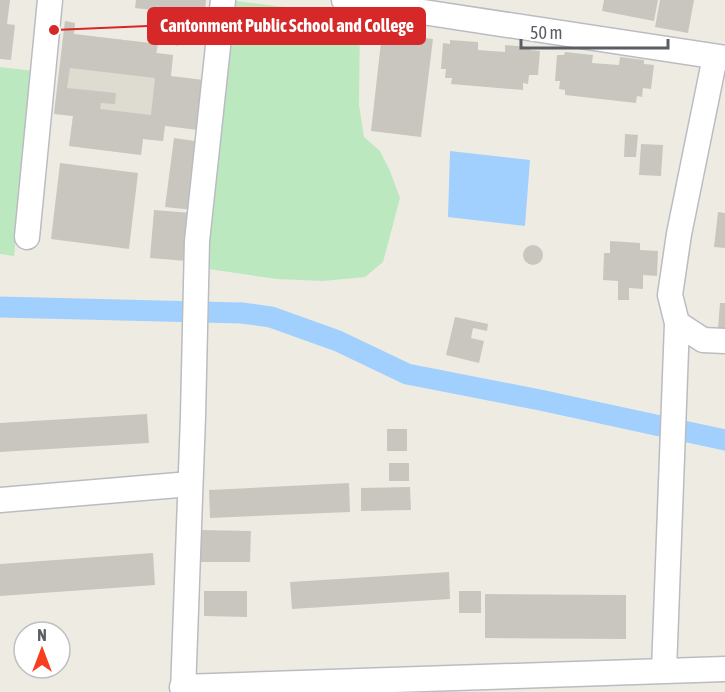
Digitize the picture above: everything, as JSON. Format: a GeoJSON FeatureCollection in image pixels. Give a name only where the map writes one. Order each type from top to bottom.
{"type":"FeatureCollection","features":[{"type":"Feature","properties":{"kind":"street"},"geometry":{"type":"LineString","coordinates":[[27,237],[50,0]]}},
{"type":"Feature","properties":{"kind":"street"},"geometry":{"type":"LineString","coordinates":[[223,0],[197,241],[194,416],[183,689],[725,669]]}},
{"type":"Feature","properties":{"kind":"street"},"geometry":{"type":"LineString","coordinates":[[344,0],[720,57],[679,234],[670,295],[677,323],[663,671]]}},
{"type":"Feature","properties":{"kind":"street"},"geometry":{"type":"LineString","coordinates":[[677,323],[703,340],[725,341]]}},
{"type":"Feature","properties":{"kind":"street"},"geometry":{"type":"LineString","coordinates":[[0,500],[190,484]]}},
{"type":"Feature","properties":{"kind":"shaded area"},"geometry":{"type":"Polygon","coordinates":[[[65,21],[75,23],[74,34],[158,44],[157,53],[173,55],[163,141],[143,139],[141,155],[69,146],[73,116],[54,114],[65,21]]]}},
{"type":"Feature","properties":{"kind":"green space"},"geometry":{"type":"Polygon","coordinates":[[[227,0],[360,16],[359,105],[364,137],[380,151],[400,198],[383,262],[365,277],[323,281],[277,279],[202,268],[227,0]]]}},
{"type":"Feature","properties":{"kind":"green space"},"geometry":{"type":"Polygon","coordinates":[[[0,67],[34,71],[14,256],[0,254],[0,67]]]}},
{"type":"Feature","properties":{"kind":"water"},"geometry":{"type":"Polygon","coordinates":[[[450,151],[530,160],[525,226],[448,217],[450,151]]]}},
{"type":"Feature","properties":{"kind":"building"},"geometry":{"type":"Polygon","coordinates":[[[0,0],[10,0],[7,24],[15,25],[11,60],[0,59],[0,0]]]}},
{"type":"Feature","properties":{"kind":"building"},"geometry":{"type":"Polygon","coordinates":[[[136,0],[206,0],[204,24],[177,46],[159,28],[178,13],[135,8],[136,0]]]}},
{"type":"Feature","properties":{"kind":"building"},"geometry":{"type":"Polygon","coordinates":[[[604,0],[658,0],[654,21],[602,11],[604,0]]]}},
{"type":"Feature","properties":{"kind":"building"},"geometry":{"type":"Polygon","coordinates":[[[660,0],[694,0],[688,33],[655,27],[660,0]]]}},
{"type":"Feature","properties":{"kind":"building"},"geometry":{"type":"Polygon","coordinates":[[[65,21],[75,23],[74,34],[158,44],[156,53],[173,55],[171,76],[204,80],[198,130],[165,126],[163,141],[143,139],[141,155],[69,146],[73,116],[54,114],[65,21]],[[70,68],[67,88],[116,93],[115,104],[101,103],[100,109],[151,115],[155,78],[70,68]]]}},
{"type":"Feature","properties":{"kind":"building"},"geometry":{"type":"Polygon","coordinates":[[[382,33],[433,39],[421,137],[371,131],[382,33]]]}},
{"type":"Feature","properties":{"kind":"building"},"geometry":{"type":"Polygon","coordinates":[[[450,40],[478,42],[478,50],[505,52],[505,45],[530,47],[530,50],[540,51],[538,75],[529,75],[528,84],[523,83],[523,90],[451,84],[452,78],[445,78],[446,69],[441,69],[443,43],[450,44],[450,40]]]}},
{"type":"Feature","properties":{"kind":"building"},"geometry":{"type":"Polygon","coordinates":[[[565,52],[593,55],[592,63],[619,65],[620,57],[644,60],[644,64],[654,65],[651,89],[643,88],[642,97],[637,96],[636,103],[565,95],[565,90],[559,89],[560,81],[555,81],[557,55],[564,55],[565,52]]]}},
{"type":"Feature","properties":{"kind":"building"},"geometry":{"type":"Polygon","coordinates":[[[625,134],[638,135],[636,157],[624,157],[625,134]]]}},
{"type":"Feature","properties":{"kind":"building"},"geometry":{"type":"Polygon","coordinates":[[[174,138],[202,142],[193,210],[165,207],[174,138]]]}},
{"type":"Feature","properties":{"kind":"building"},"geometry":{"type":"Polygon","coordinates":[[[641,144],[663,145],[661,176],[639,175],[641,144]]]}},
{"type":"Feature","properties":{"kind":"building"},"geometry":{"type":"Polygon","coordinates":[[[60,163],[138,173],[129,249],[51,239],[60,163]]]}},
{"type":"Feature","properties":{"kind":"building"},"geometry":{"type":"Polygon","coordinates":[[[154,210],[192,213],[187,261],[150,258],[154,210]]]}},
{"type":"Feature","properties":{"kind":"building"},"geometry":{"type":"Polygon","coordinates":[[[718,212],[725,213],[725,248],[714,247],[718,212]]]}},
{"type":"Feature","properties":{"kind":"building"},"geometry":{"type":"Polygon","coordinates":[[[610,241],[640,243],[640,250],[658,251],[657,276],[643,275],[643,289],[629,288],[629,300],[618,300],[618,281],[603,280],[604,253],[610,253],[610,241]]]}},
{"type":"Feature","properties":{"kind":"building"},"geometry":{"type":"Polygon","coordinates":[[[533,245],[540,248],[543,255],[540,262],[533,265],[526,262],[523,255],[526,248],[533,245]]]}},
{"type":"Feature","properties":{"kind":"building"},"geometry":{"type":"Polygon","coordinates":[[[720,303],[725,303],[725,328],[718,328],[720,303]]]}},
{"type":"Feature","properties":{"kind":"building"},"geometry":{"type":"Polygon","coordinates":[[[455,317],[488,324],[487,331],[473,328],[471,338],[484,341],[479,363],[446,355],[455,317]]]}},
{"type":"Feature","properties":{"kind":"building"},"geometry":{"type":"Polygon","coordinates":[[[147,414],[149,443],[0,452],[0,423],[147,414]]]}},
{"type":"Feature","properties":{"kind":"building"},"geometry":{"type":"Polygon","coordinates":[[[387,429],[407,429],[407,451],[387,451],[387,429]]]}},
{"type":"Feature","properties":{"kind":"building"},"geometry":{"type":"Polygon","coordinates":[[[389,463],[409,463],[409,481],[389,481],[389,463]]]}},
{"type":"Feature","properties":{"kind":"building"},"geometry":{"type":"Polygon","coordinates":[[[349,483],[350,512],[210,518],[209,490],[349,483]]]}},
{"type":"Feature","properties":{"kind":"building"},"geometry":{"type":"Polygon","coordinates":[[[410,487],[411,510],[361,511],[361,488],[410,487]]]}},
{"type":"Feature","properties":{"kind":"building"},"geometry":{"type":"Polygon","coordinates":[[[201,530],[251,531],[250,562],[201,562],[201,530]]]}},
{"type":"Feature","properties":{"kind":"building"},"geometry":{"type":"Polygon","coordinates":[[[153,553],[155,585],[0,596],[0,564],[153,553]]]}},
{"type":"Feature","properties":{"kind":"building"},"geometry":{"type":"Polygon","coordinates":[[[449,572],[450,599],[292,609],[290,582],[449,572]]]}},
{"type":"Feature","properties":{"kind":"building"},"geometry":{"type":"Polygon","coordinates":[[[204,591],[247,591],[247,617],[204,616],[204,591]]]}},
{"type":"Feature","properties":{"kind":"building"},"geometry":{"type":"Polygon","coordinates":[[[459,591],[481,591],[481,613],[459,613],[459,591]]]}},
{"type":"Feature","properties":{"kind":"building"},"geometry":{"type":"Polygon","coordinates":[[[485,594],[626,595],[626,639],[485,638],[485,594]]]}},
{"type":"Feature","properties":{"kind":"waterway"},"geometry":{"type":"LineString","coordinates":[[0,307],[242,313],[271,317],[338,341],[407,374],[725,440]]}},
{"type":"Feature","properties":{"kind":"place","name":"Cantonment Public School and College"},"geometry":{"type":"Point","coordinates":[54,30]}}]}
